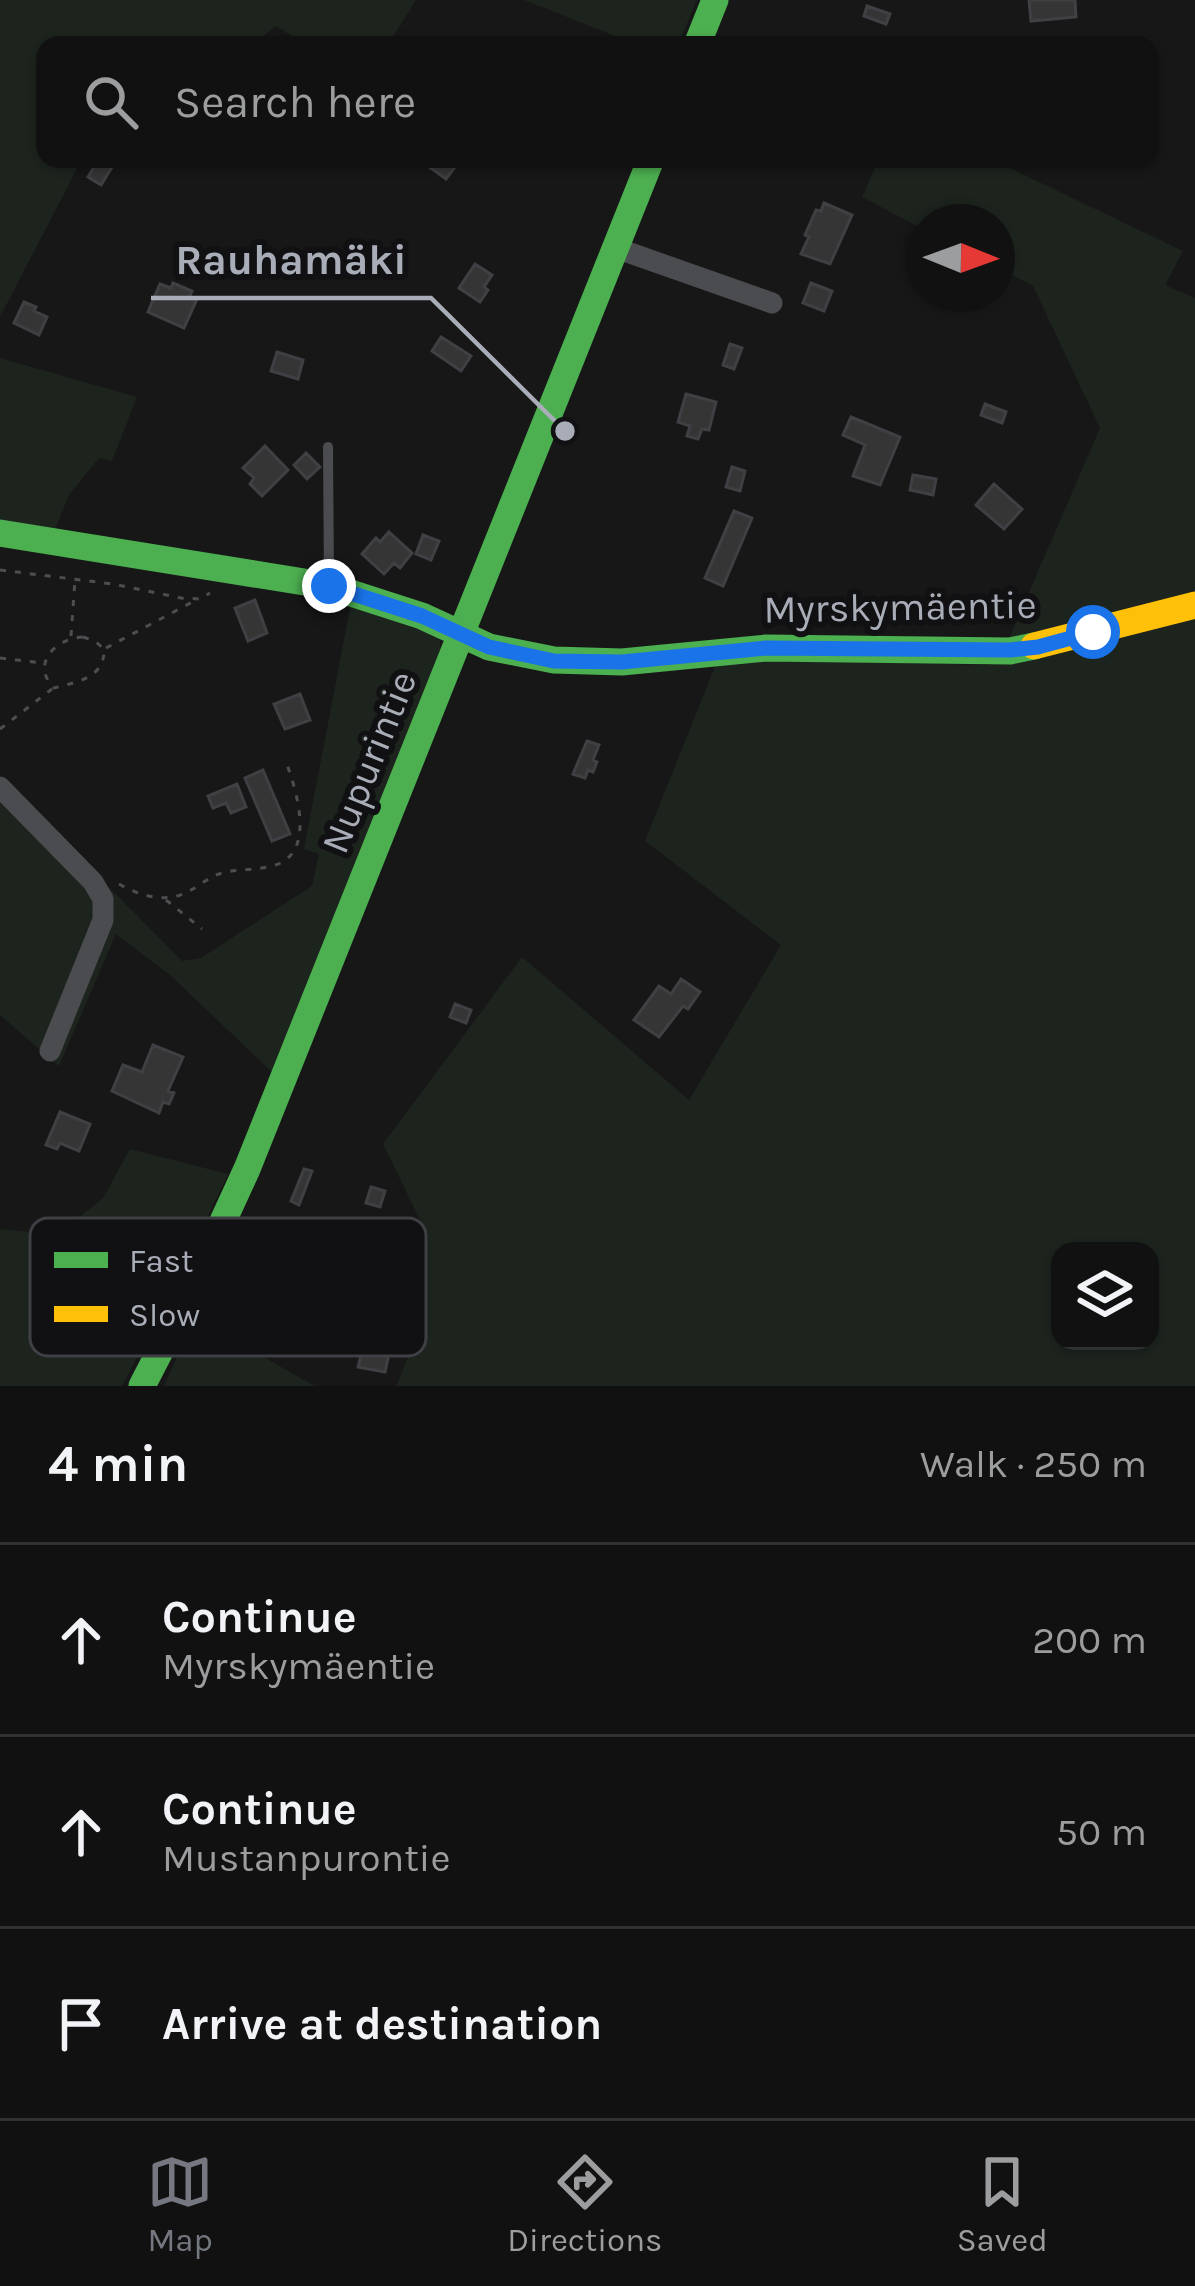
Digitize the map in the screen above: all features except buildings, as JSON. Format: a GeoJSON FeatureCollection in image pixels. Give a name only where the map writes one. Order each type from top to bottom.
{"type":"FeatureCollection","features":[{"type":"Feature","properties":{"kind":"main road"},"geometry":{"type":"LineString","coordinates":[[701,36],[715,0]]}},
{"type":"Feature","properties":{"kind":"main road","name":"Nupurintie"},"geometry":{"type":"LineString","coordinates":[[224,1218],[647,168]]}},
{"type":"Feature","properties":{"kind":"main road","name":"Myrskymäentie"},"geometry":{"type":"LineString","coordinates":[[0,532],[329,586],[422,616],[489,647],[554,661],[622,662],[766,648],[1010,650],[1195,605]]}},
{"type":"Feature","properties":{"kind":"main road","name":"Nupurintie"},"geometry":{"type":"LineString","coordinates":[[142,1386],[157,1356]]}},
{"type":"Feature","properties":{"kind":"street"},"geometry":{"type":"LineString","coordinates":[[616,248],[772,303]]}},
{"type":"Feature","properties":{"kind":"street"},"geometry":{"type":"LineString","coordinates":[[0,787],[93,882],[103,899],[103,920],[50,1051]]}},
{"type":"Feature","properties":{"kind":"lane"},"geometry":{"type":"LineString","coordinates":[[328,447],[329,586]]}},
{"type":"Feature","properties":{"kind":"path"},"geometry":{"type":"LineString","coordinates":[[104,649],[211,593],[219,567]]}},
{"type":"Feature","properties":{"kind":"path"},"geometry":{"type":"LineString","coordinates":[[0,570],[200,598]]}},
{"type":"Feature","properties":{"kind":"path"},"geometry":{"type":"LineString","coordinates":[[71,638],[76,579]]}},
{"type":"Feature","properties":{"kind":"path"},"geometry":{"type":"LineString","coordinates":[[54,688],[47,683],[45,663],[50,653],[71,638],[83,637],[104,649]]}},
{"type":"Feature","properties":{"kind":"path"},"geometry":{"type":"LineString","coordinates":[[0,729],[54,688],[95,674],[101,668],[104,649]]}},
{"type":"Feature","properties":{"kind":"path"},"geometry":{"type":"LineString","coordinates":[[0,658],[45,663]]}},
{"type":"Feature","properties":{"kind":"path"},"geometry":{"type":"LineString","coordinates":[[113,880],[165,899],[179,897],[218,874],[288,860],[299,843],[300,814],[285,759]]}},
{"type":"Feature","properties":{"kind":"path"},"geometry":{"type":"LineString","coordinates":[[165,899],[202,929]]}},
{"type":"Feature","properties":{"kind":"shaded area"},"geometry":{"type":"Polygon","coordinates":[[[0,0],[416,0],[394,36],[292,36],[276,26],[263,36],[36,36],[36,168],[77,168],[0,317],[0,0]]]}},
{"type":"Feature","properties":{"kind":"shaded area"},"geometry":{"type":"Polygon","coordinates":[[[524,0],[697,0],[682,36],[615,36],[524,0]]]}},
{"type":"Feature","properties":{"kind":"shaded area"},"geometry":{"type":"Polygon","coordinates":[[[875,168],[1010,168],[1183,251],[1165,285],[1195,298],[1195,1386],[396,1386],[408,1356],[426,1356],[426,1218],[419,1218],[383,1144],[522,957],[689,1100],[781,945],[645,841],[718,659],[991,665],[1011,634],[1100,428],[1033,286],[1015,276],[1015,204],[907,204],[907,221],[862,197],[875,168]]]}},
{"type":"Feature","properties":{"kind":"shaded area"},"geometry":{"type":"Polygon","coordinates":[[[0,358],[137,397],[112,461],[99,458],[69,495],[54,532],[0,523],[0,358]]]}},
{"type":"Feature","properties":{"kind":"shaded area"},"geometry":{"type":"Polygon","coordinates":[[[351,603],[438,633],[442,655],[273,1073],[171,976],[116,934],[59,1066],[0,1015],[0,777],[182,961],[201,958],[312,886],[319,854],[304,849],[351,603]]]}},
{"type":"Feature","properties":{"kind":"shaded area"},"geometry":{"type":"Polygon","coordinates":[[[130,1149],[228,1174],[207,1218],[78,1218],[103,1198],[130,1149]]]}},
{"type":"Feature","properties":{"kind":"shaded area"},"geometry":{"type":"Polygon","coordinates":[[[0,1229],[30,1232],[30,1356],[138,1356],[122,1386],[0,1386],[0,1229]]]}},
{"type":"Feature","properties":{"kind":"shaded area"},"geometry":{"type":"Polygon","coordinates":[[[177,1356],[262,1356],[315,1386],[164,1386],[177,1356]]]}},
{"type":"Feature","properties":{"kind":"traffic: fast"},"geometry":{"type":"LineString","coordinates":[[701,36],[715,0]]}},
{"type":"Feature","properties":{"kind":"traffic: fast"},"geometry":{"type":"LineString","coordinates":[[224,1218],[647,168]]}},
{"type":"Feature","properties":{"kind":"traffic: fast"},"geometry":{"type":"LineString","coordinates":[[0,533],[329,586],[422,616],[489,647],[554,660],[622,662],[766,648],[1010,651],[1034,646]]}},
{"type":"Feature","properties":{"kind":"traffic: fast"},"geometry":{"type":"LineString","coordinates":[[142,1386],[157,1356]]}},
{"type":"Feature","properties":{"kind":"traffic: slow"},"geometry":{"type":"LineString","coordinates":[[1034,646],[1195,605]]}},
{"type":"Feature","properties":{"kind":"place","name":"Rauhamäki"},"geometry":{"type":"Point","coordinates":[565,431]}},
{"type":"Feature","properties":{"kind":"route"},"geometry":{"type":"LineString","coordinates":[[329,586],[422,616],[489,647],[554,661],[622,662],[766,648],[1010,650],[1093,632]]}}]}
